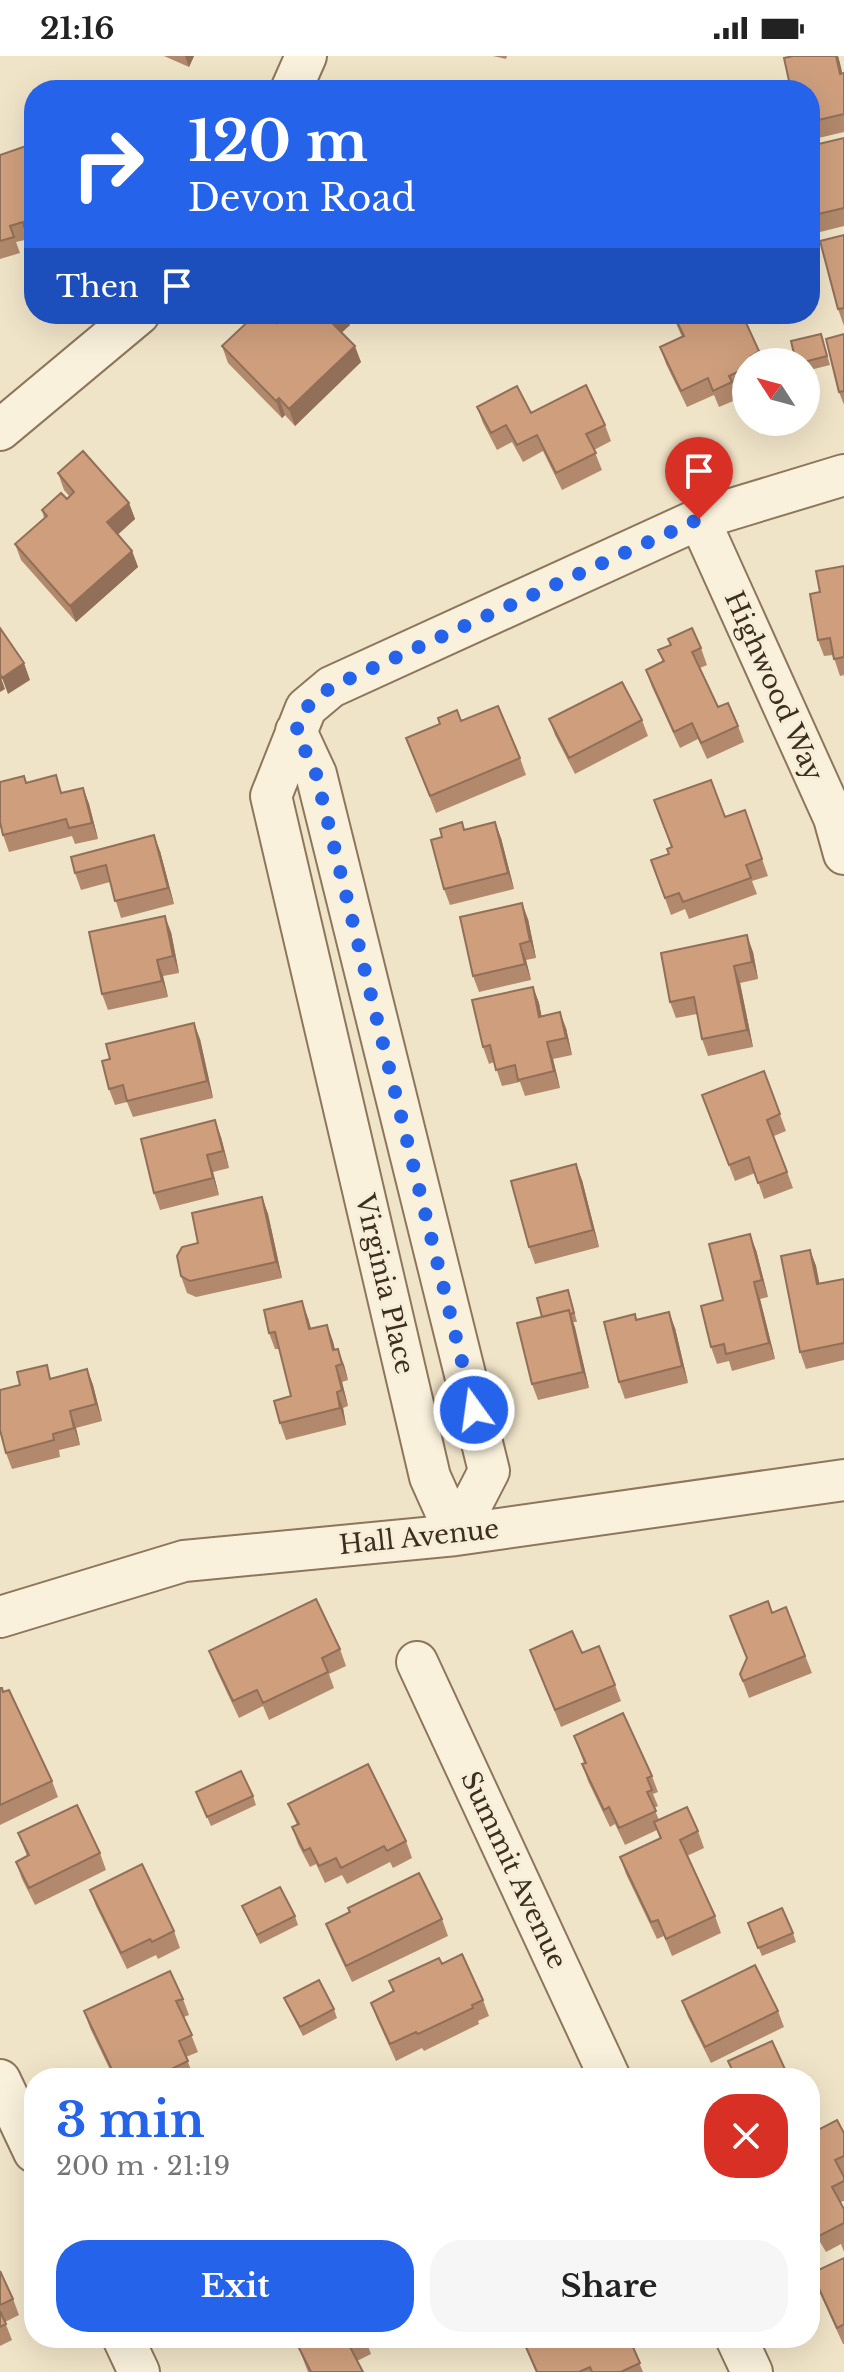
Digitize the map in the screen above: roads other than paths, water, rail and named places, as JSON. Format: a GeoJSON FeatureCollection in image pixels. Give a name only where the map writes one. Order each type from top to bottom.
{"type":"FeatureCollection","features":[{"type":"Feature","properties":{"kind":"street"},"geometry":{"type":"LineString","coordinates":[[295,80],[306,56]]}},
{"type":"Feature","properties":{"kind":"street"},"geometry":{"type":"LineString","coordinates":[[0,430],[127,324]]}},
{"type":"Feature","properties":{"kind":"street","name":"Virginia Place"},"geometry":{"type":"LineString","coordinates":[[456,1535],[430,1477],[271,796],[306,708],[331,687],[699,519],[844,475]]}},
{"type":"Feature","properties":{"kind":"street","name":"Highwood Way"},"geometry":{"type":"LineString","coordinates":[[699,519],[834,818],[844,854]]}},
{"type":"Feature","properties":{"kind":"street"},"geometry":{"type":"LineString","coordinates":[[296,731],[316,774],[489,1471],[456,1535]]}},
{"type":"Feature","properties":{"kind":"street","name":"Hall Avenue"},"geometry":{"type":"LineString","coordinates":[[0,1617],[184,1561],[456,1535],[844,1480]]}},
{"type":"Feature","properties":{"kind":"street","name":"Summit Avenue"},"geometry":{"type":"LineString","coordinates":[[417,1662],[605,2068]]}},
{"type":"Feature","properties":{"kind":"street"},"geometry":{"type":"LineString","coordinates":[[0,2080],[24,2131]]}},
{"type":"Feature","properties":{"kind":"street"},"geometry":{"type":"LineString","coordinates":[[128,2348],[139,2372]]}},
{"type":"Feature","properties":{"kind":"street"},"geometry":{"type":"LineString","coordinates":[[741,2348],[752,2372]]}}]}
